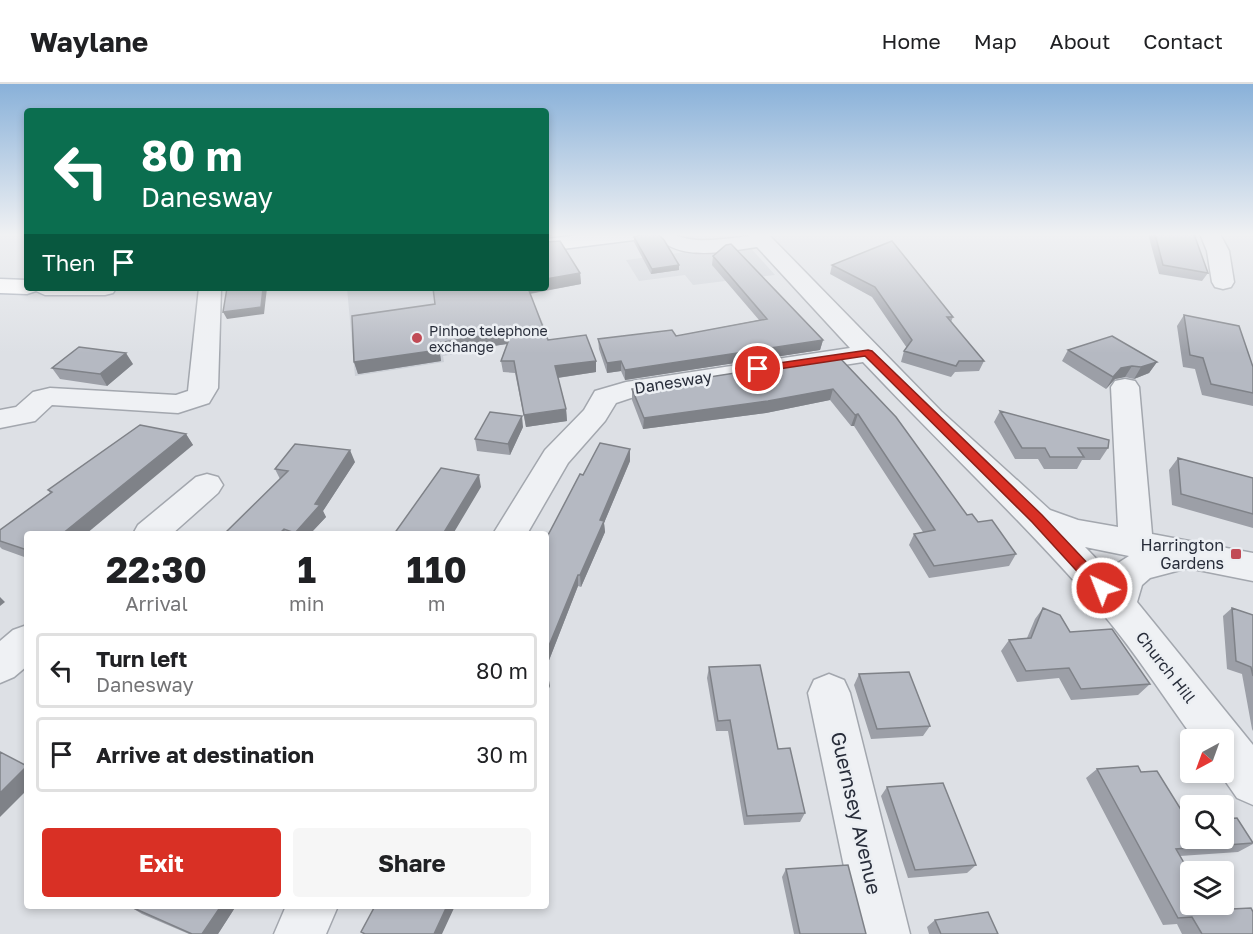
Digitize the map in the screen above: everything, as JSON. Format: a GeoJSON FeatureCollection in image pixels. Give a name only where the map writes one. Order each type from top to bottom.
{"type":"FeatureCollection","features":[{"type":"Feature","properties":{"kind":"main road"},"geometry":{"type":"LineString","coordinates":[[0,286],[24,287]]}},
{"type":"Feature","properties":{"kind":"street","name":"Church Hill"},"geometry":{"type":"LineString","coordinates":[[794,274],[868,353],[1037,518],[1118,605],[1213,729]]}},
{"type":"Feature","properties":{"kind":"street"},"geometry":{"type":"LineString","coordinates":[[1222,274],[1223,282]]}},
{"type":"Feature","properties":{"kind":"street"},"geometry":{"type":"LineString","coordinates":[[0,440],[13,417],[50,396],[178,404],[199,397],[204,388],[210,291]]}},
{"type":"Feature","properties":{"kind":"street","name":"Danesway"},"geometry":{"type":"LineString","coordinates":[[512,531],[556,457],[595,415],[605,397],[626,390],[868,353]]}},
{"type":"Feature","properties":{"kind":"street"},"geometry":{"type":"LineString","coordinates":[[1125,387],[1134,498],[1134,543]]}},
{"type":"Feature","properties":{"kind":"street"},"geometry":{"type":"LineString","coordinates":[[153,531],[207,485]]}},
{"type":"Feature","properties":{"kind":"street"},"geometry":{"type":"LineString","coordinates":[[1037,518],[1076,532],[1253,567]]}},
{"type":"Feature","properties":{"kind":"street"},"geometry":{"type":"LineString","coordinates":[[1118,605],[1123,582],[1132,569],[1153,562],[1193,555]]}},
{"type":"Feature","properties":{"kind":"street"},"geometry":{"type":"LineString","coordinates":[[0,665],[24,645]]}},
{"type":"Feature","properties":{"kind":"street","name":"Guernsey Avenue"},"geometry":{"type":"LineString","coordinates":[[829,693],[884,934]]}},
{"type":"Feature","properties":{"kind":"street"},"geometry":{"type":"LineString","coordinates":[[1234,756],[1253,782]]}},
{"type":"Feature","properties":{"kind":"street"},"geometry":{"type":"LineString","coordinates":[[300,934],[311,909]]}},
{"type":"Feature","properties":{"kind":"shaded area"},"geometry":{"type":"Polygon","coordinates":[[[634,274],[775,275],[693,285],[685,275],[639,281],[634,274]]]}},
{"type":"Feature","properties":{"kind":"shaded area"},"geometry":{"type":"Polygon","coordinates":[[[347,291],[527,291],[544,325],[487,334],[492,348],[443,356],[444,362],[355,376],[347,291]]]}},
{"type":"Feature","properties":{"kind":"building"},"geometry":{"type":"Polygon","coordinates":[[[549,274],[576,274],[549,278],[549,274]]]}},
{"type":"Feature","properties":{"kind":"building"},"geometry":{"type":"Polygon","coordinates":[[[728,274],[759,274],[823,340],[625,370],[621,361],[607,363],[598,339],[672,330],[676,336],[767,319],[728,274]]]}},
{"type":"Feature","properties":{"kind":"building"},"geometry":{"type":"Polygon","coordinates":[[[849,274],[918,274],[953,317],[947,317],[984,361],[959,361],[956,366],[904,351],[912,340],[875,287],[849,274]]]}},
{"type":"Feature","properties":{"kind":"building"},"geometry":{"type":"Polygon","coordinates":[[[226,291],[263,291],[261,307],[223,312],[226,291]]]}},
{"type":"Feature","properties":{"kind":"building"},"geometry":{"type":"Polygon","coordinates":[[[433,291],[529,291],[548,340],[586,335],[596,361],[555,366],[566,409],[524,415],[514,361],[501,361],[512,331],[437,343],[438,350],[354,362],[352,316],[435,304],[433,291]]]}},
{"type":"Feature","properties":{"kind":"building"},"geometry":{"type":"Polygon","coordinates":[[[1184,315],[1239,326],[1253,367],[1253,393],[1211,384],[1203,358],[1190,355],[1184,315]]]}},
{"type":"Feature","properties":{"kind":"building"},"geometry":{"type":"Polygon","coordinates":[[[1112,336],[1157,362],[1141,367],[1121,368],[1113,377],[1068,350],[1112,336]]]}},
{"type":"Feature","properties":{"kind":"building"},"geometry":{"type":"Polygon","coordinates":[[[79,347],[126,353],[100,374],[52,368],[79,347]]]}},
{"type":"Feature","properties":{"kind":"building"},"geometry":{"type":"Polygon","coordinates":[[[839,357],[896,417],[967,515],[972,514],[978,522],[992,520],[1016,554],[934,566],[914,534],[935,530],[858,414],[855,415],[833,389],[768,401],[644,418],[632,389],[839,357]]]}},
{"type":"Feature","properties":{"kind":"building"},"geometry":{"type":"Polygon","coordinates":[[[1000,411],[1109,440],[1108,448],[1078,448],[1084,457],[1050,457],[1045,448],[1022,448],[1000,411]]]}},
{"type":"Feature","properties":{"kind":"building"},"geometry":{"type":"Polygon","coordinates":[[[490,412],[522,416],[508,444],[475,439],[490,412]]]}},
{"type":"Feature","properties":{"kind":"building"},"geometry":{"type":"Polygon","coordinates":[[[140,425],[186,434],[66,531],[24,531],[24,549],[0,541],[0,530],[52,492],[48,490],[140,425]]]}},
{"type":"Feature","properties":{"kind":"building"},"geometry":{"type":"Polygon","coordinates":[[[600,443],[630,449],[600,520],[604,521],[580,575],[578,575],[549,646],[549,533],[580,474],[583,475],[600,443]]]}},
{"type":"Feature","properties":{"kind":"building"},"geometry":{"type":"Polygon","coordinates":[[[295,444],[350,450],[315,504],[320,505],[297,531],[284,529],[282,531],[227,531],[288,471],[275,469],[295,444]]]}},
{"type":"Feature","properties":{"kind":"building"},"geometry":{"type":"Polygon","coordinates":[[[1178,458],[1253,478],[1253,514],[1181,494],[1178,458]]]}},
{"type":"Feature","properties":{"kind":"building"},"geometry":{"type":"Polygon","coordinates":[[[441,468],[479,475],[445,531],[396,531],[441,468]]]}},
{"type":"Feature","properties":{"kind":"building"},"geometry":{"type":"Polygon","coordinates":[[[1043,608],[1060,615],[1070,632],[1112,629],[1150,684],[1081,689],[1069,668],[1026,671],[1009,640],[1031,638],[1043,608]]]}},
{"type":"Feature","properties":{"kind":"building"},"geometry":{"type":"Polygon","coordinates":[[[1232,608],[1253,615],[1253,676],[1251,667],[1236,661],[1232,608]]]}},
{"type":"Feature","properties":{"kind":"building"},"geometry":{"type":"Polygon","coordinates":[[[760,665],[778,749],[790,748],[805,813],[747,816],[730,720],[718,721],[709,667],[760,665]]]}},
{"type":"Feature","properties":{"kind":"building"},"geometry":{"type":"Polygon","coordinates":[[[909,672],[930,726],[877,729],[859,674],[909,672]]]}},
{"type":"Feature","properties":{"kind":"building"},"geometry":{"type":"Polygon","coordinates":[[[0,752],[24,764],[24,769],[0,793],[0,752]]]}},
{"type":"Feature","properties":{"kind":"building"},"geometry":{"type":"Polygon","coordinates":[[[1138,766],[1141,772],[1157,771],[1180,808],[1180,849],[1176,849],[1183,861],[1180,861],[1180,915],[1234,915],[1234,909],[1251,908],[1253,934],[1202,934],[1192,917],[1178,918],[1097,769],[1138,766]]]}},
{"type":"Feature","properties":{"kind":"building"},"geometry":{"type":"Polygon","coordinates":[[[943,783],[976,865],[915,870],[887,787],[943,783]]]}},
{"type":"Feature","properties":{"kind":"building"},"geometry":{"type":"Polygon","coordinates":[[[1234,818],[1237,818],[1253,843],[1234,844],[1234,818]]]}},
{"type":"Feature","properties":{"kind":"building"},"geometry":{"type":"Polygon","coordinates":[[[848,865],[866,934],[800,934],[786,869],[848,865]]]}},
{"type":"Feature","properties":{"kind":"building"},"geometry":{"type":"Polygon","coordinates":[[[136,909],[219,909],[202,934],[192,934],[136,909]]]}},
{"type":"Feature","properties":{"kind":"building"},"geometry":{"type":"Polygon","coordinates":[[[373,909],[446,909],[434,934],[365,934],[361,932],[373,909]]]}},
{"type":"Feature","properties":{"kind":"building"},"geometry":{"type":"Polygon","coordinates":[[[988,912],[998,934],[941,934],[935,920],[988,912]]]}},
{"type":"Feature","properties":{"kind":"place","name":"Pinhoe telephone exchange"},"geometry":{"type":"Point","coordinates":[417,338]}},
{"type":"Feature","properties":{"kind":"place","name":"Harrington Gardens"},"geometry":{"type":"Point","coordinates":[1236,554]}},
{"type":"Feature","properties":{"kind":"route"},"geometry":{"type":"LineString","coordinates":[[758,369],[868,353],[1037,518],[1102,588]]}}]}
